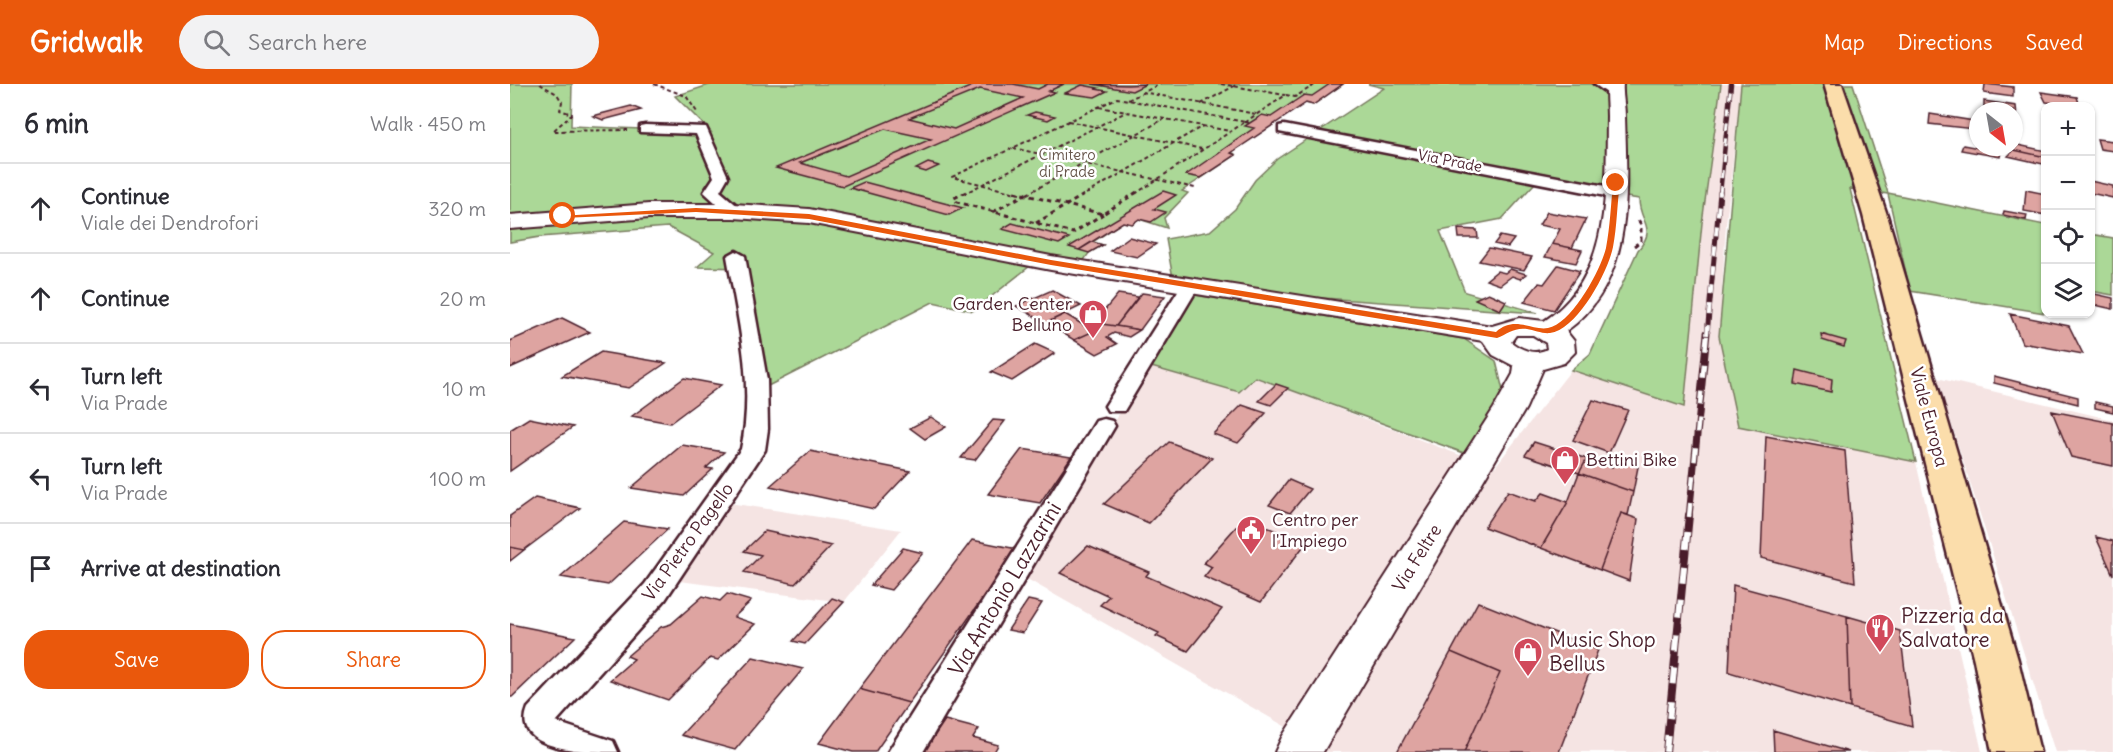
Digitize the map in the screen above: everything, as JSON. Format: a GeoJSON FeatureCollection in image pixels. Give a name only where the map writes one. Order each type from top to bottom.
{"type":"FeatureCollection","features":[{"type":"Feature","properties":{"kind":"main road","name":"Viale Europa"},"geometry":{"type":"LineString","coordinates":[[1833,84],[1875,215],[1996,660],[2016,752]]}},
{"type":"Feature","properties":{"kind":"main road"},"geometry":{"type":"LineString","coordinates":[[510,222],[608,213],[734,211],[844,222],[1051,262],[1497,335],[1503,330],[1524,326],[1539,346],[1576,312],[1599,274],[1609,249],[1616,193],[1617,113],[1609,87]]}},
{"type":"Feature","properties":{"kind":"main road","name":"Via Feltre"},"geometry":{"type":"LineString","coordinates":[[1298,752],[1510,408],[1528,374],[1539,346]]}},
{"type":"Feature","properties":{"kind":"street"},"geometry":{"type":"LineString","coordinates":[[645,129],[701,130],[721,177],[712,192],[734,211]]}},
{"type":"Feature","properties":{"kind":"street","name":"Via Prade"},"geometry":{"type":"LineString","coordinates":[[1284,129],[1616,193]]}},
{"type":"Feature","properties":{"kind":"street","name":"Via Pietro Pagello"},"geometry":{"type":"LineString","coordinates":[[601,752],[549,737],[541,731],[538,724],[539,718],[655,592],[753,450],[759,426],[759,402],[736,256]]}},
{"type":"Feature","properties":{"kind":"street","name":"Via Antonio Lazzarini"},"geometry":{"type":"LineString","coordinates":[[905,752],[1190,286]]}},
{"type":"Feature","properties":{"kind":"path"},"geometry":{"type":"LineString","coordinates":[[540,84],[557,94],[562,102],[560,110],[572,114],[552,131],[645,129]]}},
{"type":"Feature","properties":{"kind":"path"},"geometry":{"type":"LineString","coordinates":[[654,84],[686,96],[699,115],[701,130]]}},
{"type":"Feature","properties":{"kind":"path"},"geometry":{"type":"LineString","coordinates":[[1127,100],[1160,84]]}},
{"type":"Feature","properties":{"kind":"path"},"geometry":{"type":"LineString","coordinates":[[1221,84],[1295,97],[1316,84]]}},
{"type":"Feature","properties":{"kind":"path"},"geometry":{"type":"LineString","coordinates":[[1201,104],[1238,84]]}},
{"type":"Feature","properties":{"kind":"path"},"geometry":{"type":"LineString","coordinates":[[1143,92],[1256,114]]}},
{"type":"Feature","properties":{"kind":"path"},"geometry":{"type":"LineString","coordinates":[[1126,112],[954,198],[957,202],[992,213],[1073,233],[1286,95]]}},
{"type":"Feature","properties":{"kind":"path"},"geometry":{"type":"LineString","coordinates":[[1102,214],[952,177],[1117,98],[1250,123]]}},
{"type":"Feature","properties":{"kind":"path"},"geometry":{"type":"LineString","coordinates":[[1099,107],[1230,131]]}},
{"type":"Feature","properties":{"kind":"path"},"geometry":{"type":"LineString","coordinates":[[992,213],[1164,119]]}},
{"type":"Feature","properties":{"kind":"path"},"geometry":{"type":"LineString","coordinates":[[1068,121],[1202,150]]}},
{"type":"Feature","properties":{"kind":"path"},"geometry":{"type":"LineString","coordinates":[[1036,223],[1203,126]]}},
{"type":"Feature","properties":{"kind":"path"},"geometry":{"type":"LineString","coordinates":[[1012,148],[1195,188]]}},
{"type":"Feature","properties":{"kind":"shaded area"},"geometry":{"type":"Polygon","coordinates":[[[1721,84],[1741,84],[1726,225],[1719,336],[1738,425],[1916,462],[1982,752],[1324,752],[1325,749],[1020,575],[1148,366],[1238,392],[1255,377],[1494,468],[1571,370],[1684,407],[1702,223],[1721,84]]]}},
{"type":"Feature","properties":{"kind":"shaded area"},"geometry":{"type":"Polygon","coordinates":[[[1937,378],[2113,420],[2113,752],[2055,752],[1937,378]]]}},
{"type":"Feature","properties":{"kind":"shaded area"},"geometry":{"type":"Polygon","coordinates":[[[729,503],[901,530],[844,602],[679,581],[729,503]]]}},
{"type":"Feature","properties":{"kind":"green space","name":"Cimitero di Prade"},"geometry":{"type":"Polygon","coordinates":[[[510,84],[572,84],[571,126],[711,132],[675,96],[712,84],[1343,84],[1313,105],[1305,103],[1232,152],[1236,155],[1182,191],[1188,193],[1164,218],[1167,228],[1139,219],[1132,224],[1123,222],[1093,242],[1103,245],[1089,253],[1082,263],[1044,255],[973,311],[933,302],[764,388],[748,268],[697,267],[714,252],[668,227],[540,237],[510,242],[510,84]]]}},
{"type":"Feature","properties":{"kind":"green space"},"geometry":{"type":"Polygon","coordinates":[[[1368,84],[1721,84],[1702,223],[1684,407],[1571,370],[1590,354],[1638,250],[1647,236],[1639,199],[1535,183],[1502,219],[1440,231],[1465,292],[1538,313],[1197,289],[1174,284],[1166,239],[1210,231],[1235,209],[1255,180],[1277,159],[1384,88],[1368,84]]]}},
{"type":"Feature","properties":{"kind":"green space"},"geometry":{"type":"Polygon","coordinates":[[[1741,84],[1853,84],[1888,193],[2041,224],[2041,312],[1910,291],[1888,194],[1850,189],[1916,462],[1738,426],[1719,336],[1741,84]]]}},
{"type":"Feature","properties":{"kind":"green space"},"geometry":{"type":"Polygon","coordinates":[[[2095,235],[2113,238],[2113,295],[2095,292],[2095,235]]]}},
{"type":"Feature","properties":{"kind":"green space"},"geometry":{"type":"Polygon","coordinates":[[[1188,294],[1464,339],[1496,361],[1505,399],[1464,453],[1255,377],[1239,392],[1148,366],[1188,294]]]}},
{"type":"Feature","properties":{"kind":"building"},"geometry":{"type":"Polygon","coordinates":[[[977,84],[1013,84],[1038,89],[1048,84],[1064,84],[1049,91],[1055,92],[843,186],[776,168],[977,84]],[[980,89],[909,118],[954,129],[1023,98],[980,89]],[[885,129],[800,163],[846,176],[931,139],[885,129]]]}},
{"type":"Feature","properties":{"kind":"building"},"geometry":{"type":"Polygon","coordinates":[[[1092,84],[1128,85],[1146,84],[1132,91],[1092,84]]]}},
{"type":"Feature","properties":{"kind":"building"},"geometry":{"type":"Polygon","coordinates":[[[1330,84],[1343,84],[1313,105],[1306,103],[1231,153],[1236,155],[1201,178],[1186,175],[1254,128],[1245,126],[1262,115],[1271,117],[1304,95],[1312,96],[1330,84]]]}},
{"type":"Feature","properties":{"kind":"building"},"geometry":{"type":"Polygon","coordinates":[[[1985,84],[2013,87],[2013,97],[1984,93],[1985,84]]]}},
{"type":"Feature","properties":{"kind":"building"},"geometry":{"type":"Polygon","coordinates":[[[1082,85],[1107,91],[1095,97],[1065,93],[1082,85]]]}},
{"type":"Feature","properties":{"kind":"building"},"geometry":{"type":"Polygon","coordinates":[[[2041,92],[2077,97],[2079,102],[2046,102],[2041,92]]]}},
{"type":"Feature","properties":{"kind":"building"},"geometry":{"type":"Polygon","coordinates":[[[631,106],[641,110],[603,120],[593,116],[631,106]]]}},
{"type":"Feature","properties":{"kind":"building"},"geometry":{"type":"Polygon","coordinates":[[[1035,112],[1055,116],[1048,120],[1027,115],[1035,112]]]}},
{"type":"Feature","properties":{"kind":"building"},"geometry":{"type":"Polygon","coordinates":[[[1930,114],[1969,120],[1969,128],[1929,124],[1930,114]]]}},
{"type":"Feature","properties":{"kind":"building"},"geometry":{"type":"Polygon","coordinates":[[[2097,139],[2113,141],[2113,151],[2100,149],[2097,139]]]}},
{"type":"Feature","properties":{"kind":"building"},"geometry":{"type":"Polygon","coordinates":[[[1963,145],[1969,146],[1969,151],[1961,150],[1963,145]]]}},
{"type":"Feature","properties":{"kind":"building"},"geometry":{"type":"Polygon","coordinates":[[[2023,146],[2041,150],[2041,156],[2023,152],[2023,146]]]}},
{"type":"Feature","properties":{"kind":"building"},"geometry":{"type":"Polygon","coordinates":[[[2023,152],[2041,156],[2041,164],[2008,156],[2023,156],[2023,152]]]}},
{"type":"Feature","properties":{"kind":"building"},"geometry":{"type":"Polygon","coordinates":[[[928,163],[939,166],[926,172],[916,169],[928,163]]]}},
{"type":"Feature","properties":{"kind":"building"},"geometry":{"type":"Polygon","coordinates":[[[864,182],[963,208],[949,215],[850,188],[864,182]]]}},
{"type":"Feature","properties":{"kind":"building"},"geometry":{"type":"Polygon","coordinates":[[[2095,182],[2113,186],[2113,198],[2095,194],[2095,182]]]}},
{"type":"Feature","properties":{"kind":"building"},"geometry":{"type":"Polygon","coordinates":[[[2026,190],[2041,193],[2041,214],[2024,211],[2026,190]]]}},
{"type":"Feature","properties":{"kind":"building"},"geometry":{"type":"Polygon","coordinates":[[[1163,191],[1176,195],[1154,209],[1166,212],[1151,222],[1139,219],[1132,224],[1123,222],[1079,250],[1069,247],[1163,191]]]}},
{"type":"Feature","properties":{"kind":"building"},"geometry":{"type":"Polygon","coordinates":[[[2004,211],[2027,215],[2026,220],[2003,215],[2004,211]]]}},
{"type":"Feature","properties":{"kind":"building"},"geometry":{"type":"Polygon","coordinates":[[[1547,212],[1586,219],[1572,248],[1552,244],[1560,229],[1539,225],[1547,212]]]}},
{"type":"Feature","properties":{"kind":"building"},"geometry":{"type":"Polygon","coordinates":[[[1012,223],[1069,238],[1059,244],[1002,229],[1012,223]]]}},
{"type":"Feature","properties":{"kind":"building"},"geometry":{"type":"Polygon","coordinates":[[[1458,229],[1477,230],[1478,238],[1459,238],[1458,229]]]}},
{"type":"Feature","properties":{"kind":"building"},"geometry":{"type":"Polygon","coordinates":[[[1500,236],[1514,239],[1508,247],[1494,244],[1500,236]]]}},
{"type":"Feature","properties":{"kind":"building"},"geometry":{"type":"Polygon","coordinates":[[[1129,237],[1156,244],[1137,257],[1110,251],[1129,237]]]}},
{"type":"Feature","properties":{"kind":"building"},"geometry":{"type":"Polygon","coordinates":[[[1092,242],[1103,245],[1089,253],[1079,250],[1092,242]]]}},
{"type":"Feature","properties":{"kind":"building"},"geometry":{"type":"Polygon","coordinates":[[[1552,244],[1582,250],[1576,263],[1545,257],[1552,244]]]}},
{"type":"Feature","properties":{"kind":"building"},"geometry":{"type":"Polygon","coordinates":[[[1489,248],[1532,257],[1524,270],[1479,261],[1489,248]]]}},
{"type":"Feature","properties":{"kind":"building"},"geometry":{"type":"Polygon","coordinates":[[[1558,265],[1580,271],[1554,310],[1524,302],[1539,283],[1544,284],[1558,265]]]}},
{"type":"Feature","properties":{"kind":"building"},"geometry":{"type":"Polygon","coordinates":[[[1510,269],[1526,274],[1520,279],[1512,276],[1500,285],[1486,280],[1497,271],[1505,273],[1510,269]]]}},
{"type":"Feature","properties":{"kind":"building"},"geometry":{"type":"Polygon","coordinates":[[[1052,290],[1081,306],[1046,323],[1016,306],[1052,290]]]}},
{"type":"Feature","properties":{"kind":"building"},"geometry":{"type":"Polygon","coordinates":[[[1142,293],[1165,296],[1140,330],[1116,326],[1142,293]]]}},
{"type":"Feature","properties":{"kind":"building"},"geometry":{"type":"Polygon","coordinates":[[[1488,293],[1506,301],[1500,310],[1475,299],[1488,293]]]}},
{"type":"Feature","properties":{"kind":"building"},"geometry":{"type":"Polygon","coordinates":[[[1118,294],[1138,297],[1116,326],[1094,323],[1118,294]]]}},
{"type":"Feature","properties":{"kind":"building"},"geometry":{"type":"Polygon","coordinates":[[[2095,294],[2113,298],[2113,309],[2095,305],[2095,294]]]}},
{"type":"Feature","properties":{"kind":"building"},"geometry":{"type":"Polygon","coordinates":[[[1065,314],[1094,331],[1074,340],[1046,323],[1065,314]]]}},
{"type":"Feature","properties":{"kind":"building"},"geometry":{"type":"Polygon","coordinates":[[[2010,314],[2069,326],[2083,354],[2022,343],[2010,314]]]}},
{"type":"Feature","properties":{"kind":"building"},"geometry":{"type":"Polygon","coordinates":[[[562,318],[590,332],[510,368],[510,341],[562,318]]]}},
{"type":"Feature","properties":{"kind":"building"},"geometry":{"type":"Polygon","coordinates":[[[1094,323],[1140,330],[1129,337],[1114,333],[1107,337],[1117,344],[1097,354],[1074,340],[1094,331],[1085,326],[1094,323]]]}},
{"type":"Feature","properties":{"kind":"building"},"geometry":{"type":"Polygon","coordinates":[[[1821,334],[1846,341],[1844,347],[1822,340],[1821,334]]]}},
{"type":"Feature","properties":{"kind":"building"},"geometry":{"type":"Polygon","coordinates":[[[1035,344],[1055,353],[1012,381],[991,372],[1035,344]]]}},
{"type":"Feature","properties":{"kind":"building"},"geometry":{"type":"Polygon","coordinates":[[[601,352],[666,363],[629,388],[562,376],[601,352]]]}},
{"type":"Feature","properties":{"kind":"building"},"geometry":{"type":"Polygon","coordinates":[[[1797,370],[1832,379],[1831,392],[1795,384],[1797,370]]]}},
{"type":"Feature","properties":{"kind":"building"},"geometry":{"type":"Polygon","coordinates":[[[1994,376],[2078,397],[2078,404],[1994,383],[1994,376]]]}},
{"type":"Feature","properties":{"kind":"building"},"geometry":{"type":"Polygon","coordinates":[[[684,378],[721,385],[670,423],[632,416],[684,378]]]}},
{"type":"Feature","properties":{"kind":"building"},"geometry":{"type":"Polygon","coordinates":[[[1276,384],[1288,388],[1271,405],[1259,401],[1276,384]]]}},
{"type":"Feature","properties":{"kind":"building"},"geometry":{"type":"Polygon","coordinates":[[[1593,400],[1628,410],[1609,453],[1573,440],[1593,400]]]}},
{"type":"Feature","properties":{"kind":"building"},"geometry":{"type":"Polygon","coordinates":[[[2095,402],[2113,406],[2113,412],[2095,408],[2095,402]]]}},
{"type":"Feature","properties":{"kind":"building"},"geometry":{"type":"Polygon","coordinates":[[[1242,405],[1266,413],[1238,443],[1213,434],[1242,405]]]}},
{"type":"Feature","properties":{"kind":"building"},"geometry":{"type":"Polygon","coordinates":[[[2052,411],[2113,423],[2113,466],[2071,457],[2052,411]]]}},
{"type":"Feature","properties":{"kind":"building"},"geometry":{"type":"Polygon","coordinates":[[[931,417],[946,427],[925,439],[910,428],[931,417]]]}},
{"type":"Feature","properties":{"kind":"building"},"geometry":{"type":"Polygon","coordinates":[[[529,418],[573,427],[510,471],[510,430],[529,418]]]}},
{"type":"Feature","properties":{"kind":"building"},"geometry":{"type":"Polygon","coordinates":[[[993,420],[1005,421],[975,460],[961,458],[993,420]]]}},
{"type":"Feature","properties":{"kind":"building"},"geometry":{"type":"Polygon","coordinates":[[[1766,436],[1845,451],[1855,582],[1761,558],[1766,436]]]}},
{"type":"Feature","properties":{"kind":"building"},"geometry":{"type":"Polygon","coordinates":[[[1169,442],[1212,458],[1149,523],[1104,504],[1169,442]]]}},
{"type":"Feature","properties":{"kind":"building"},"geometry":{"type":"Polygon","coordinates":[[[1534,442],[1587,459],[1579,473],[1525,455],[1534,442]]]}},
{"type":"Feature","properties":{"kind":"building"},"geometry":{"type":"Polygon","coordinates":[[[682,445],[724,452],[706,468],[713,469],[684,496],[631,488],[682,445]]]}},
{"type":"Feature","properties":{"kind":"building"},"geometry":{"type":"Polygon","coordinates":[[[1022,449],[1071,457],[1040,503],[988,494],[1022,449]]]}},
{"type":"Feature","properties":{"kind":"building"},"geometry":{"type":"Polygon","coordinates":[[[810,451],[910,471],[874,509],[770,486],[810,451]]]}},
{"type":"Feature","properties":{"kind":"building"},"geometry":{"type":"Polygon","coordinates":[[[1587,459],[1612,467],[1617,459],[1638,467],[1633,492],[1579,473],[1587,459]]]}},
{"type":"Feature","properties":{"kind":"building"},"geometry":{"type":"Polygon","coordinates":[[[1579,473],[1633,492],[1628,515],[1621,513],[1600,570],[1541,548],[1568,502],[1579,473]]]}},
{"type":"Feature","properties":{"kind":"building"},"geometry":{"type":"Polygon","coordinates":[[[1289,480],[1310,489],[1290,513],[1269,505],[1289,480]]]}},
{"type":"Feature","properties":{"kind":"building"},"geometry":{"type":"Polygon","coordinates":[[[1508,491],[1536,501],[1543,493],[1568,502],[1541,548],[1484,527],[1508,491]]]}},
{"type":"Feature","properties":{"kind":"building"},"geometry":{"type":"Polygon","coordinates":[[[535,498],[580,508],[524,550],[510,547],[510,516],[535,498]]]}},
{"type":"Feature","properties":{"kind":"building"},"geometry":{"type":"Polygon","coordinates":[[[1621,513],[1638,519],[1629,581],[1600,570],[1621,513]]]}},
{"type":"Feature","properties":{"kind":"building"},"geometry":{"type":"Polygon","coordinates":[[[1252,521],[1306,543],[1261,602],[1204,577],[1212,567],[1204,563],[1236,527],[1244,530],[1252,521]]]}},
{"type":"Feature","properties":{"kind":"building"},"geometry":{"type":"Polygon","coordinates":[[[624,522],[668,529],[608,585],[561,577],[624,522]]]}},
{"type":"Feature","properties":{"kind":"building"},"geometry":{"type":"Polygon","coordinates":[[[765,531],[831,546],[795,584],[744,572],[761,555],[744,551],[765,531]]]}},
{"type":"Feature","properties":{"kind":"building"},"geometry":{"type":"Polygon","coordinates":[[[2096,537],[2113,541],[2113,575],[2096,537]]]}},
{"type":"Feature","properties":{"kind":"building"},"geometry":{"type":"Polygon","coordinates":[[[972,540],[1017,549],[909,703],[859,689],[972,540]]]}},
{"type":"Feature","properties":{"kind":"building"},"geometry":{"type":"Polygon","coordinates":[[[1088,546],[1149,572],[1146,576],[1222,609],[1188,651],[1156,636],[1159,633],[1100,605],[1109,596],[1060,573],[1088,546]]]}},
{"type":"Feature","properties":{"kind":"building"},"geometry":{"type":"Polygon","coordinates":[[[510,547],[524,550],[510,561],[510,547]]]}},
{"type":"Feature","properties":{"kind":"building"},"geometry":{"type":"Polygon","coordinates":[[[903,548],[923,553],[891,590],[871,585],[903,548]]]}},
{"type":"Feature","properties":{"kind":"building"},"geometry":{"type":"Polygon","coordinates":[[[1733,585],[1847,616],[1850,708],[1729,672],[1733,585]]]}},
{"type":"Feature","properties":{"kind":"building"},"geometry":{"type":"Polygon","coordinates":[[[727,594],[751,601],[734,617],[755,624],[718,660],[710,658],[668,700],[610,680],[634,659],[627,656],[661,627],[671,624],[703,596],[720,601],[727,594]]]}},
{"type":"Feature","properties":{"kind":"building"},"geometry":{"type":"Polygon","coordinates":[[[832,598],[844,602],[805,644],[793,641],[832,598]]]}},
{"type":"Feature","properties":{"kind":"building"},"geometry":{"type":"Polygon","coordinates":[[[1028,600],[1042,603],[1023,633],[1008,630],[1028,600]]]}},
{"type":"Feature","properties":{"kind":"building"},"geometry":{"type":"Polygon","coordinates":[[[1478,602],[1598,650],[1559,752],[1464,752],[1500,673],[1451,652],[1478,602]]]}},
{"type":"Feature","properties":{"kind":"building"},"geometry":{"type":"Polygon","coordinates":[[[1847,616],[1900,631],[1912,726],[1850,708],[1847,616]]]}},
{"type":"Feature","properties":{"kind":"building"},"geometry":{"type":"Polygon","coordinates":[[[510,624],[575,637],[512,697],[510,697],[510,624]]]}},
{"type":"Feature","properties":{"kind":"building"},"geometry":{"type":"Polygon","coordinates":[[[1451,652],[1500,673],[1464,752],[1397,752],[1451,652]]]}},
{"type":"Feature","properties":{"kind":"building"},"geometry":{"type":"Polygon","coordinates":[[[753,657],[803,669],[735,750],[681,735],[753,657]]]}},
{"type":"Feature","properties":{"kind":"building"},"geometry":{"type":"Polygon","coordinates":[[[859,689],[909,703],[875,752],[853,752],[819,743],[859,689]]]}},
{"type":"Feature","properties":{"kind":"building"},"geometry":{"type":"Polygon","coordinates":[[[945,720],[979,729],[973,738],[998,745],[994,752],[915,752],[924,739],[931,741],[945,720]]]}},
{"type":"Feature","properties":{"kind":"building"},"geometry":{"type":"Polygon","coordinates":[[[1773,730],[1849,752],[1774,752],[1773,730]]]}},
{"type":"Feature","properties":{"kind":"railway"},"geometry":{"type":"LineString","coordinates":[[1720,194],[1731,84]]}},
{"type":"Feature","properties":{"kind":"railway"},"geometry":{"type":"LineString","coordinates":[[1707,335],[1720,192]]}},
{"type":"Feature","properties":{"kind":"railway"},"geometry":{"type":"LineString","coordinates":[[1689,517],[1707,333]]}},
{"type":"Feature","properties":{"kind":"railway"},"geometry":{"type":"LineString","coordinates":[[1666,752],[1689,515]]}},
{"type":"Feature","properties":{"kind":"place","name":"Garden Center Belluno"},"geometry":{"type":"Point","coordinates":[1093,340]}},
{"type":"Feature","properties":{"kind":"place","name":"Bettini Bike"},"geometry":{"type":"Point","coordinates":[1565,486]}},
{"type":"Feature","properties":{"kind":"place","name":"Centro per l'Impiego"},"geometry":{"type":"Point","coordinates":[1251,556]}},
{"type":"Feature","properties":{"kind":"place","name":"Pizzeria da Salvatore"},"geometry":{"type":"Point","coordinates":[1880,654]}},
{"type":"Feature","properties":{"kind":"place","name":"Music Shop Bellus"},"geometry":{"type":"Point","coordinates":[1528,678]}},
{"type":"Feature","properties":{"kind":"route"},"geometry":{"type":"LineString","coordinates":[[563,216],[696,210],[809,216],[1051,262],[1497,335],[1503,330],[1524,326],[1548,331],[1563,324],[1585,301],[1609,249],[1616,183]]}}]}
